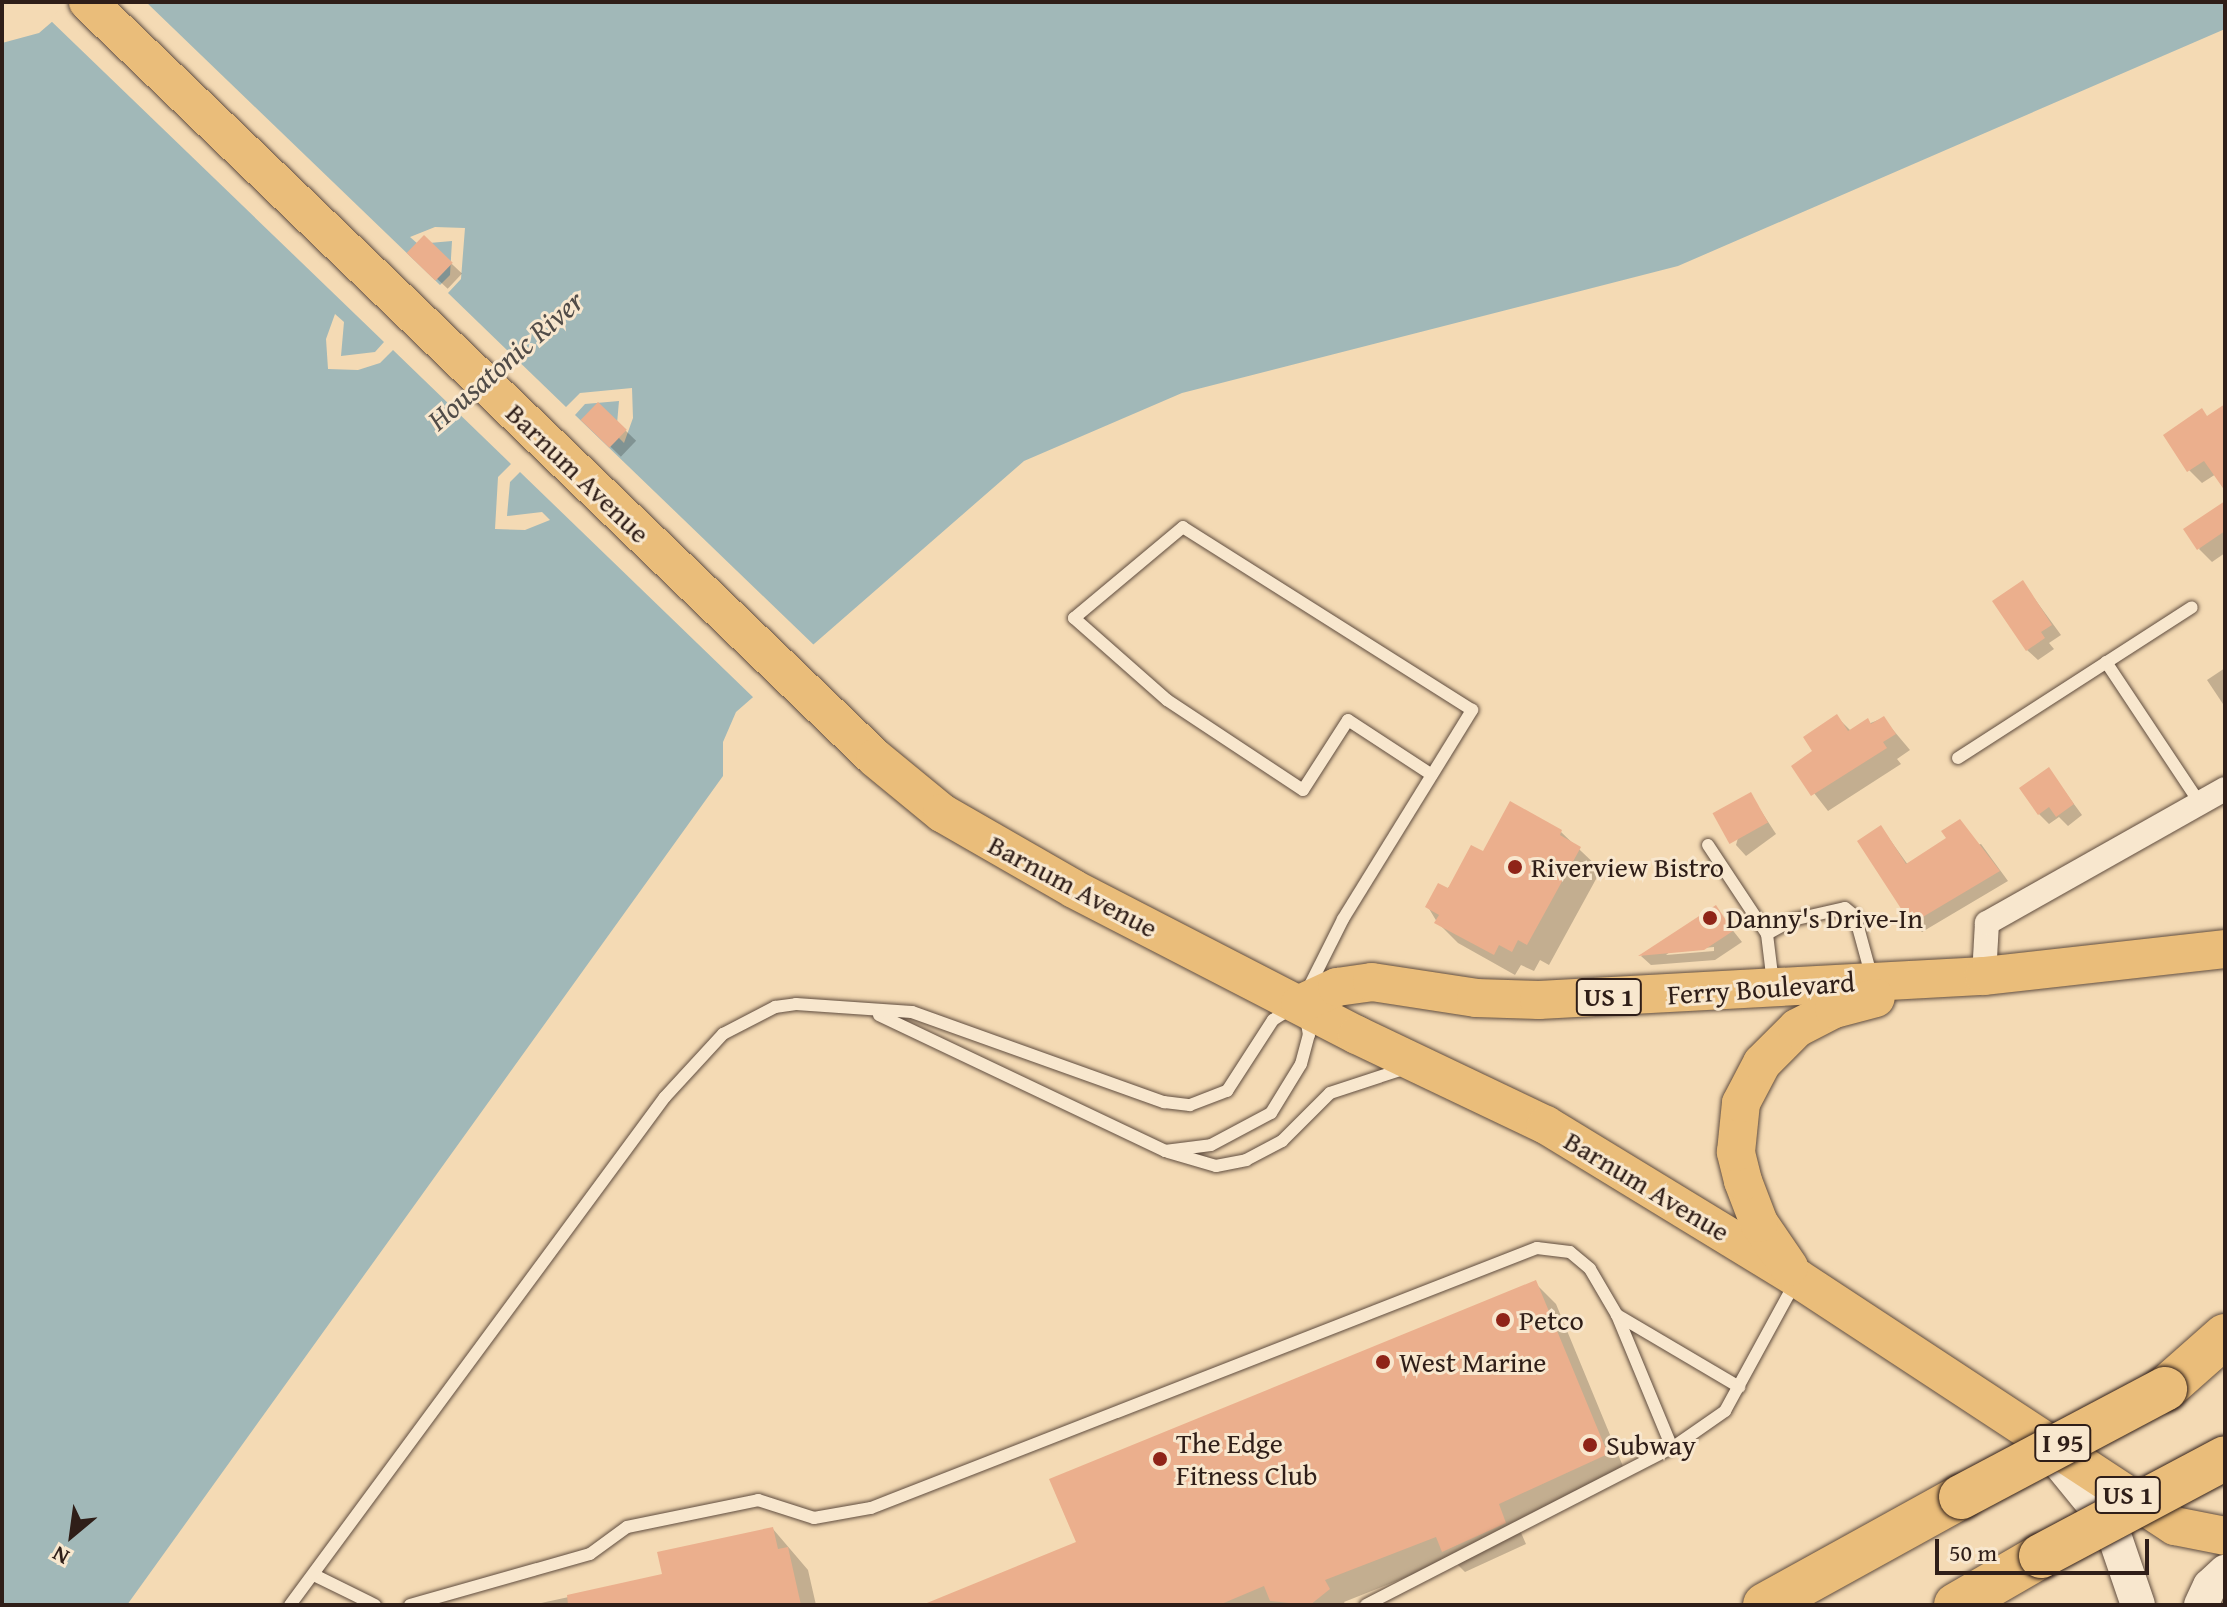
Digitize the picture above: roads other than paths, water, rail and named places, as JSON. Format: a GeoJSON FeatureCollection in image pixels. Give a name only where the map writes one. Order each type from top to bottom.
{"type":"FeatureCollection","features":[{"type":"Feature","properties":{"kind":"highway"},"geometry":{"type":"LineString","coordinates":[[2165,1389],[2225,1336]]}},
{"type":"Feature","properties":{"kind":"highway","name":"I 95"},"geometry":{"type":"LineString","coordinates":[[1765,1605],[1961,1497],[2225,1358]]}},
{"type":"Feature","properties":{"kind":"highway"},"geometry":{"type":"LineString","coordinates":[[1956,1605],[2225,1458]]}},
{"type":"Feature","properties":{"kind":"main road","name":"Barnum Avenue"},"geometry":{"type":"LineString","coordinates":[[88,2],[846,731],[908,787],[962,827],[1419,1065],[1546,1125],[1797,1278],[2175,1526],[2225,1536]]}},
{"type":"Feature","properties":{"kind":"main road","name":"Ferry Boulevard"},"geometry":{"type":"LineString","coordinates":[[1300,1004],[1337,987],[1372,982],[1476,998],[1539,1000],[1774,990],[1984,976],[2225,949]]}},
{"type":"Feature","properties":{"kind":"main road"},"geometry":{"type":"LineString","coordinates":[[1797,1278],[1759,1223],[1743,1181],[1736,1135],[1745,1091],[1771,1051],[1797,1028],[1834,1009],[1924,980]]}},
{"type":"Feature","properties":{"kind":"main road"},"geometry":{"type":"LineString","coordinates":[[2037,1436],[2111,1526],[2138,1605]]}},
{"type":"Feature","properties":{"kind":"main road"},"geometry":{"type":"LineString","coordinates":[[2201,1605],[2210,1586],[2225,1572]]}},
{"type":"Feature","properties":{"kind":"street"},"geometry":{"type":"LineString","coordinates":[[1984,976],[1987,923],[2225,789]]}},
{"type":"Feature","properties":{"kind":"lane"},"geometry":{"type":"LineString","coordinates":[[290,1605],[703,1051],[775,1007],[810,1003],[876,1013],[912,1012],[1164,1102],[1190,1105],[1227,1091],[1273,1020],[1300,1004],[1343,919],[1432,775],[1472,710],[1183,527],[1074,618],[1167,700],[1303,790],[1348,720],[1432,775]]}},
{"type":"Feature","properties":{"kind":"lane"},"geometry":{"type":"LineString","coordinates":[[1958,758],[2192,607]]}},
{"type":"Feature","properties":{"kind":"lane"},"geometry":{"type":"LineString","coordinates":[[2106,662],[2201,805]]}},
{"type":"Feature","properties":{"kind":"lane"},"geometry":{"type":"LineString","coordinates":[[1708,845],[1767,934],[1774,990]]}},
{"type":"Feature","properties":{"kind":"lane"},"geometry":{"type":"LineString","coordinates":[[1767,934],[1792,920],[1845,908],[1855,916],[1873,981]]}},
{"type":"Feature","properties":{"kind":"lane"},"geometry":{"type":"LineString","coordinates":[[1165,1151],[1219,1142],[1271,1113],[1292,1086],[1307,1048],[1310,1025],[1300,1004]]}},
{"type":"Feature","properties":{"kind":"lane"},"geometry":{"type":"LineString","coordinates":[[876,1013],[1165,1151],[1216,1166],[1246,1160],[1282,1141],[1330,1093],[1419,1065]]}},
{"type":"Feature","properties":{"kind":"lane"},"geometry":{"type":"LineString","coordinates":[[410,1605],[590,1554],[627,1527],[758,1500],[819,1518],[871,1508],[1537,1248],[1570,1252],[1590,1269],[1617,1315],[1672,1448]]}},
{"type":"Feature","properties":{"kind":"lane"},"geometry":{"type":"LineString","coordinates":[[1366,1605],[1672,1448],[1725,1411],[1797,1278]]}},
{"type":"Feature","properties":{"kind":"lane"},"geometry":{"type":"LineString","coordinates":[[1617,1315],[1739,1387]]}},
{"type":"Feature","properties":{"kind":"lane"},"geometry":{"type":"LineString","coordinates":[[314,1575],[375,1605]]}},
{"type":"Feature","properties":{"kind":"water","name":"Housatonic River"},"geometry":{"type":"Polygon","coordinates":[[[75,2],[2225,2],[2225,29],[1678,266],[1182,393],[1024,461],[736,712],[723,742],[723,776],[127,1605],[2,1605],[2,43],[39,33],[75,2]]]}},
{"type":"Feature","properties":{"kind":"place","name":"Riverview Bistro"},"geometry":{"type":"Point","coordinates":[1515,867]}},
{"type":"Feature","properties":{"kind":"place","name":"Danny's Drive-In"},"geometry":{"type":"Point","coordinates":[1710,918]}},
{"type":"Feature","properties":{"kind":"place","name":"Petco"},"geometry":{"type":"Point","coordinates":[1503,1320]}},
{"type":"Feature","properties":{"kind":"place","name":"West Marine"},"geometry":{"type":"Point","coordinates":[1383,1362]}},
{"type":"Feature","properties":{"kind":"place","name":"Subway"},"geometry":{"type":"Point","coordinates":[1590,1445]}},
{"type":"Feature","properties":{"kind":"place","name":"The Edge Fitness Club"},"geometry":{"type":"Point","coordinates":[1160,1459]}}]}
